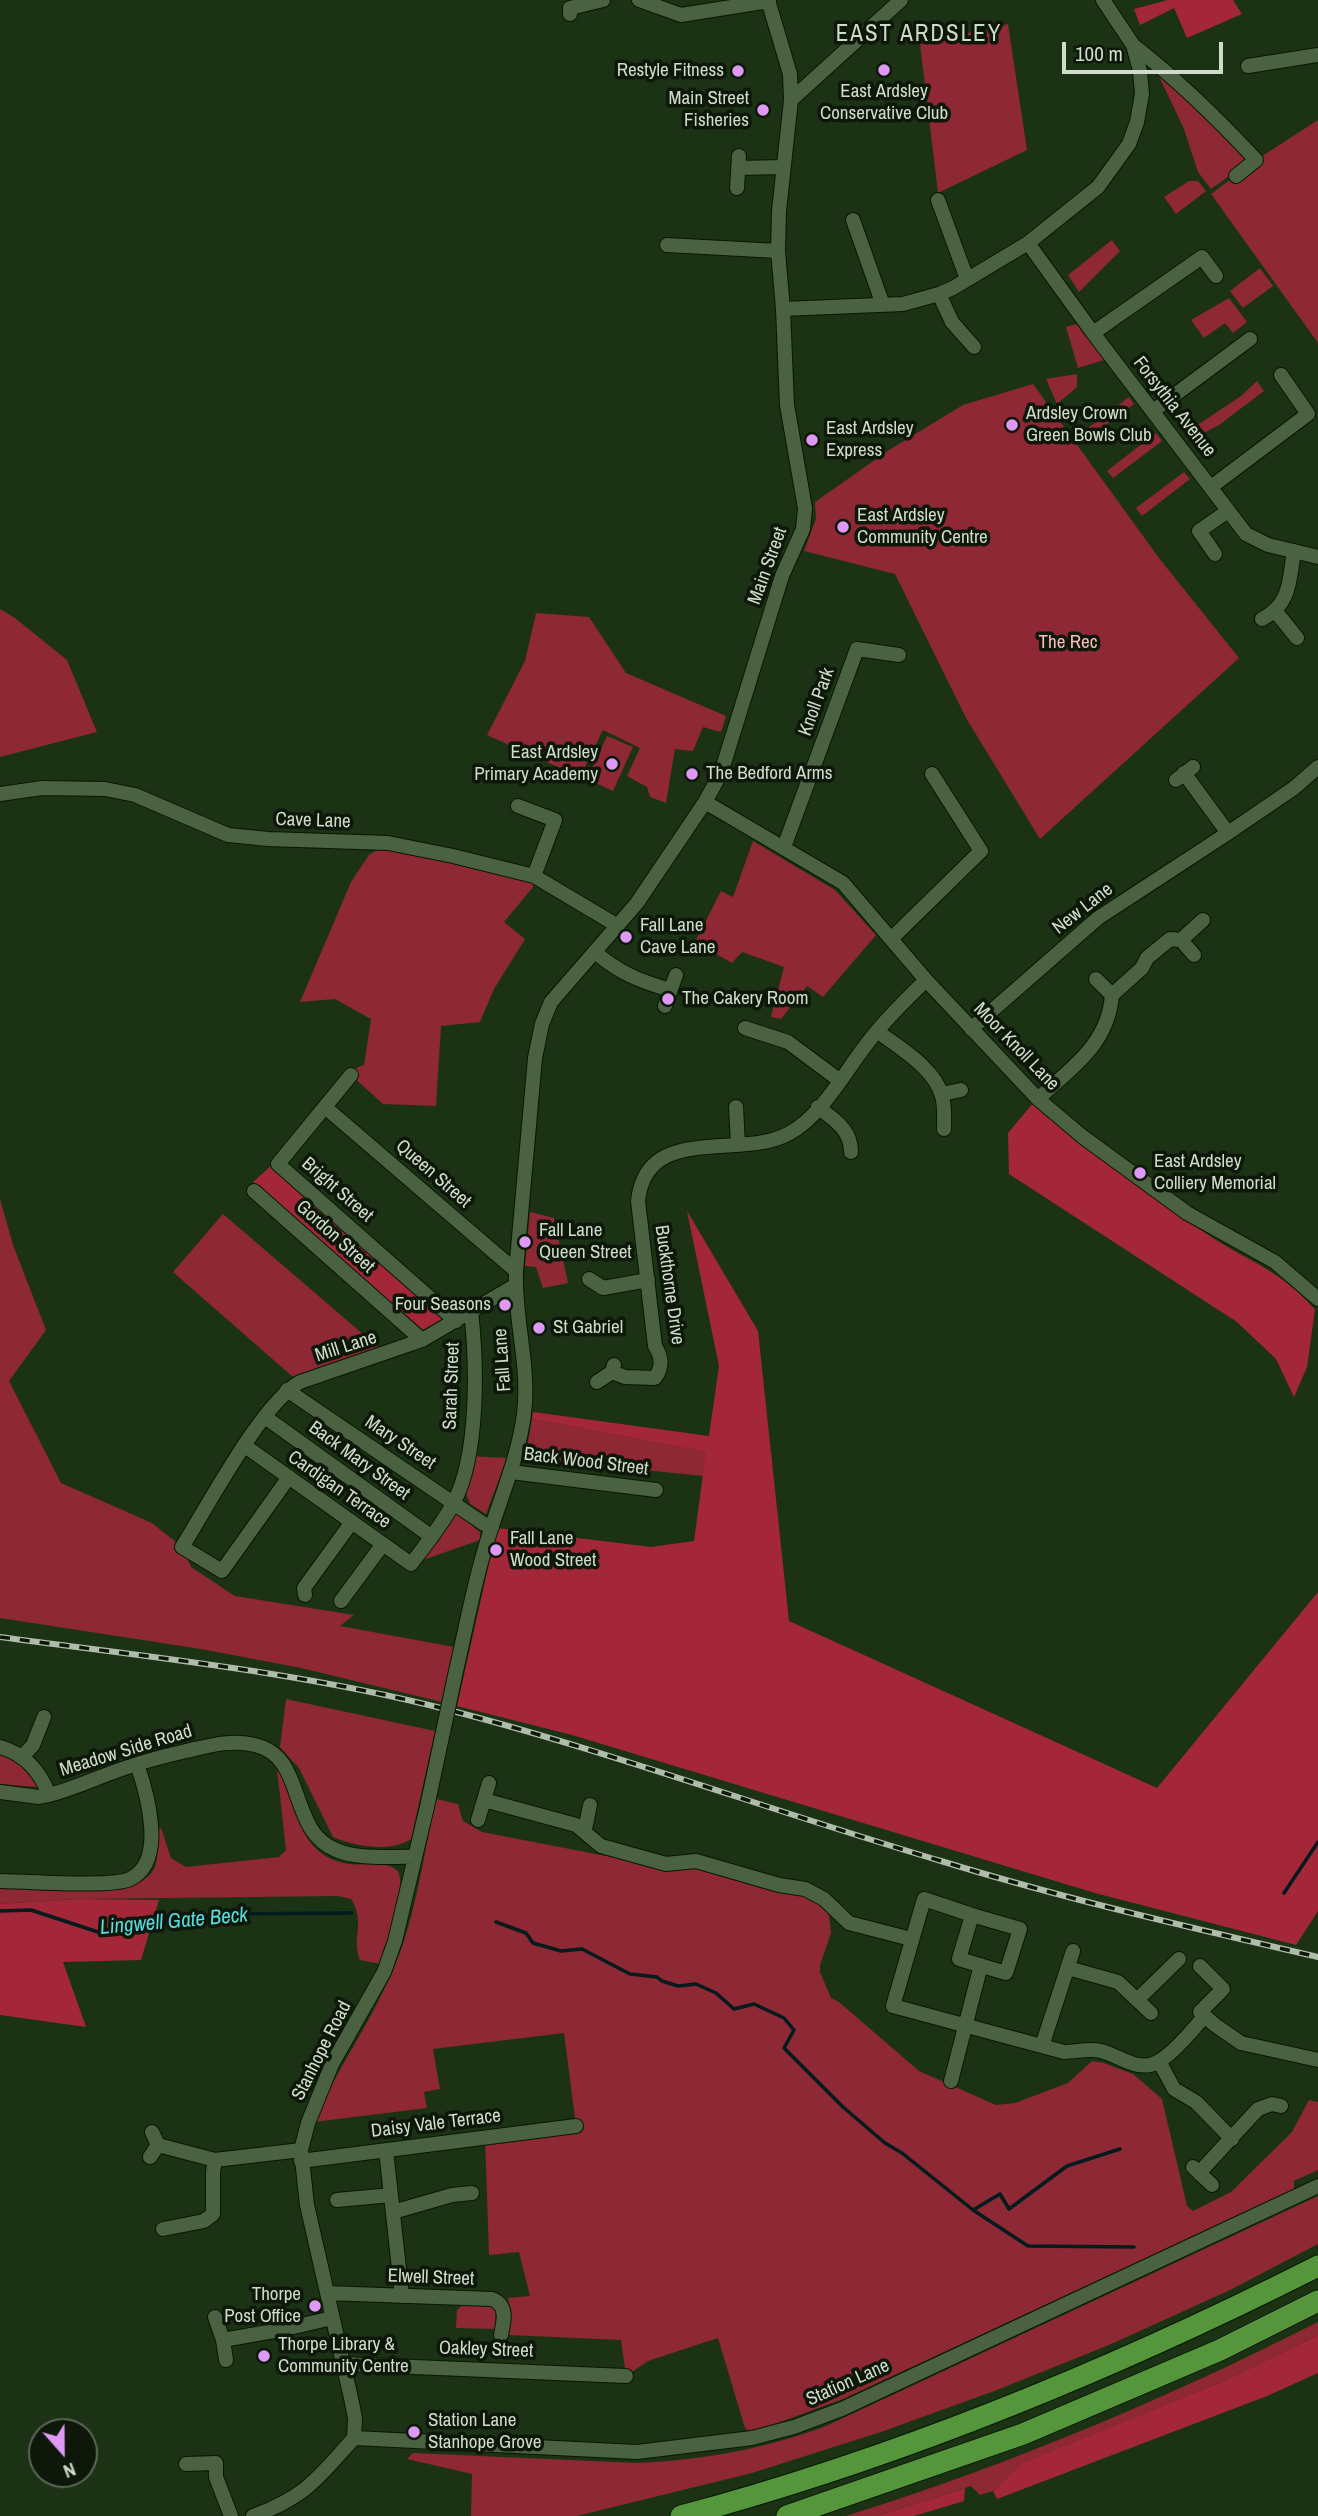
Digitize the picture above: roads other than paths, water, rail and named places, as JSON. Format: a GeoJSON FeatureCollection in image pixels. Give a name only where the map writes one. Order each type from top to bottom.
{"type":"FeatureCollection","features":[{"type":"Feature","properties":{"kind":"highway"},"geometry":{"type":"LineString","coordinates":[[681,2516],[756,2496],[1019,2403],[1224,2314],[1318,2266]]}},
{"type":"Feature","properties":{"kind":"highway"},"geometry":{"type":"LineString","coordinates":[[787,2516],[1023,2434],[1220,2350],[1318,2301]]}},
{"type":"Feature","properties":{"kind":"street"},"geometry":{"type":"LineString","coordinates":[[570,14],[570,8],[603,0]]}},
{"type":"Feature","properties":{"kind":"street"},"geometry":{"type":"LineString","coordinates":[[639,0],[681,15],[768,1]]}},
{"type":"Feature","properties":{"kind":"street"},"geometry":{"type":"LineString","coordinates":[[791,100],[901,0]]}},
{"type":"Feature","properties":{"kind":"street"},"geometry":{"type":"LineString","coordinates":[[1103,0],[1133,45],[1216,116],[1256,160],[1236,176]]}},
{"type":"Feature","properties":{"kind":"street","name":"Main Street"},"geometry":{"type":"LineString","coordinates":[[618,926],[655,877],[721,773],[782,576],[803,529],[805,508],[787,405],[778,251],[783,167],[791,100],[790,74],[768,1]]}},
{"type":"Feature","properties":{"kind":"street"},"geometry":{"type":"LineString","coordinates":[[783,309],[903,304],[939,294],[1028,243],[1098,187],[1129,145],[1138,122],[1142,94],[1140,71],[1133,45]]}},
{"type":"Feature","properties":{"kind":"street"},"geometry":{"type":"LineString","coordinates":[[1248,66],[1318,55]]}},
{"type":"Feature","properties":{"kind":"street"},"geometry":{"type":"LineString","coordinates":[[737,188],[738,162],[783,167]]}},
{"type":"Feature","properties":{"kind":"street"},"geometry":{"type":"LineString","coordinates":[[944,207],[967,279]]}},
{"type":"Feature","properties":{"kind":"street"},"geometry":{"type":"LineString","coordinates":[[853,220],[883,305]]}},
{"type":"Feature","properties":{"kind":"street","name":"Forsythia Avenue"},"geometry":{"type":"LineString","coordinates":[[1028,243],[1246,534],[1256,540],[1318,557]]}},
{"type":"Feature","properties":{"kind":"street"},"geometry":{"type":"LineString","coordinates":[[667,245],[778,251]]}},
{"type":"Feature","properties":{"kind":"street"},"geometry":{"type":"LineString","coordinates":[[1093,333],[1202,257],[1216,276]]}},
{"type":"Feature","properties":{"kind":"street"},"geometry":{"type":"LineString","coordinates":[[939,294],[952,322],[974,347]]}},
{"type":"Feature","properties":{"kind":"street"},"geometry":{"type":"LineString","coordinates":[[1153,411],[1250,339]]}},
{"type":"Feature","properties":{"kind":"street"},"geometry":{"type":"LineString","coordinates":[[1211,487],[1308,414],[1281,375]]}},
{"type":"Feature","properties":{"kind":"street"},"geometry":{"type":"LineString","coordinates":[[1215,554],[1199,531],[1228,511]]}},
{"type":"Feature","properties":{"kind":"street"},"geometry":{"type":"LineString","coordinates":[[1262,619],[1276,612],[1287,594],[1294,551]]}},
{"type":"Feature","properties":{"kind":"street"},"geometry":{"type":"LineString","coordinates":[[1276,612],[1297,638]]}},
{"type":"Feature","properties":{"kind":"street","name":"Knoll Park"},"geometry":{"type":"LineString","coordinates":[[783,847],[857,649],[899,655]]}},
{"type":"Feature","properties":{"kind":"street","name":"New Lane"},"geometry":{"type":"LineString","coordinates":[[971,1029],[1098,918],[1294,788],[1318,767]]}},
{"type":"Feature","properties":{"kind":"street"},"geometry":{"type":"LineString","coordinates":[[1184,773],[1228,833]]}},
{"type":"Feature","properties":{"kind":"street"},"geometry":{"type":"LineString","coordinates":[[891,939],[981,851],[932,774]]}},
{"type":"Feature","properties":{"kind":"street","name":"Cave Lane"},"geometry":{"type":"LineString","coordinates":[[0,794],[42,788],[104,789],[135,795],[228,835],[388,844],[534,876],[618,926]]}},
{"type":"Feature","properties":{"kind":"street","name":"Moor Knoll Lane"},"geometry":{"type":"LineString","coordinates":[[705,802],[843,884],[926,980],[1038,1099],[1083,1137],[1187,1213],[1275,1262],[1318,1299]]}},
{"type":"Feature","properties":{"kind":"street"},"geometry":{"type":"LineString","coordinates":[[519,806],[555,820],[534,876]]}},
{"type":"Feature","properties":{"kind":"street"},"geometry":{"type":"LineString","coordinates":[[1181,940],[1203,920]]}},
{"type":"Feature","properties":{"kind":"street","name":"Fall Lane"},"geometry":{"type":"LineString","coordinates":[[427,1807],[456,1671],[492,1527],[511,1472],[524,1414],[525,1359],[516,1278],[535,1058],[542,1024],[557,994],[618,926]]}},
{"type":"Feature","properties":{"kind":"street"},"geometry":{"type":"LineString","coordinates":[[1038,1099],[1081,1058],[1104,1031],[1112,995],[1142,968],[1147,958],[1170,939],[1181,940],[1194,955]]}},
{"type":"Feature","properties":{"kind":"street"},"geometry":{"type":"LineString","coordinates":[[594,952],[621,972],[670,990]]}},
{"type":"Feature","properties":{"kind":"street"},"geometry":{"type":"LineString","coordinates":[[666,1006],[676,975]]}},
{"type":"Feature","properties":{"kind":"street"},"geometry":{"type":"LineString","coordinates":[[1096,979],[1112,995]]}},
{"type":"Feature","properties":{"kind":"street","name":"Buckthorne Drive"},"geometry":{"type":"LineString","coordinates":[[597,1382],[613,1368],[625,1377],[657,1383],[661,1363],[655,1346],[638,1201],[639,1186],[644,1173],[654,1162],[669,1154],[772,1140],[803,1124],[877,1031],[926,980]]}},
{"type":"Feature","properties":{"kind":"street"},"geometry":{"type":"LineString","coordinates":[[745,1028],[773,1030],[839,1080]]}},
{"type":"Feature","properties":{"kind":"street"},"geometry":{"type":"LineString","coordinates":[[877,1031],[925,1069],[942,1094],[944,1129]]}},
{"type":"Feature","properties":{"kind":"street","name":"Bright Street"},"geometry":{"type":"LineString","coordinates":[[351,1074],[278,1164],[456,1321]]}},
{"type":"Feature","properties":{"kind":"street"},"geometry":{"type":"LineString","coordinates":[[942,1094],[961,1090]]}},
{"type":"Feature","properties":{"kind":"street","name":"Queen Street"},"geometry":{"type":"LineString","coordinates":[[325,1107],[516,1278]]}},
{"type":"Feature","properties":{"kind":"street"},"geometry":{"type":"LineString","coordinates":[[736,1107],[738,1144]]}},
{"type":"Feature","properties":{"kind":"street"},"geometry":{"type":"LineString","coordinates":[[818,1107],[848,1133],[851,1152]]}},
{"type":"Feature","properties":{"kind":"street","name":"Gordon Street"},"geometry":{"type":"LineString","coordinates":[[254,1191],[422,1340]]}},
{"type":"Feature","properties":{"kind":"street","name":"Mill Lane"},"geometry":{"type":"LineString","coordinates":[[289,1477],[222,1571],[182,1547],[245,1446],[287,1390],[300,1382],[422,1340],[456,1321],[516,1278]]}},
{"type":"Feature","properties":{"kind":"street"},"geometry":{"type":"LineString","coordinates":[[589,1279],[603,1288],[648,1280]]}},
{"type":"Feature","properties":{"kind":"street"},"geometry":{"type":"LineString","coordinates":[[601,1304],[603,1288]]}},
{"type":"Feature","properties":{"kind":"street","name":"Sarah Street"},"geometry":{"type":"LineString","coordinates":[[411,1564],[432,1537],[461,1486],[475,1396],[476,1368],[471,1311]]}},
{"type":"Feature","properties":{"kind":"street","name":"Mary Street"},"geometry":{"type":"LineString","coordinates":[[287,1390],[492,1527]]}},
{"type":"Feature","properties":{"kind":"street","name":"Back Mary Street"},"geometry":{"type":"LineString","coordinates":[[265,1417],[432,1537]]}},
{"type":"Feature","properties":{"kind":"street","name":"Cardigan Terrace"},"geometry":{"type":"LineString","coordinates":[[245,1446],[411,1564]]}},
{"type":"Feature","properties":{"kind":"street","name":"Back Wood Street"},"geometry":{"type":"LineString","coordinates":[[511,1472],[656,1490]]}},
{"type":"Feature","properties":{"kind":"street"},"geometry":{"type":"LineString","coordinates":[[305,1595],[304,1588],[352,1522]]}},
{"type":"Feature","properties":{"kind":"street"},"geometry":{"type":"LineString","coordinates":[[341,1601],[383,1544]]}},
{"type":"Feature","properties":{"kind":"street"},"geometry":{"type":"LineString","coordinates":[[23,1756],[33,1745],[44,1717]]}},
{"type":"Feature","properties":{"kind":"street","name":"Meadow Side Road"},"geometry":{"type":"LineString","coordinates":[[0,1792],[39,1797],[137,1764],[205,1746],[253,1744],[268,1749],[287,1771],[310,1831],[321,1842],[349,1854],[415,1857]]}},
{"type":"Feature","properties":{"kind":"street"},"geometry":{"type":"LineString","coordinates":[[0,1747],[23,1756],[44,1782],[49,1795]]}},
{"type":"Feature","properties":{"kind":"street"},"geometry":{"type":"LineString","coordinates":[[0,1881],[117,1882],[137,1875],[146,1865],[151,1838],[145,1788],[137,1764]]}},
{"type":"Feature","properties":{"kind":"street"},"geometry":{"type":"LineString","coordinates":[[478,1820],[489,1783]]}},
{"type":"Feature","properties":{"kind":"street"},"geometry":{"type":"LineString","coordinates":[[484,1800],[583,1828],[601,1846],[666,1864],[696,1861],[779,1885],[805,1889],[824,1899],[849,1923],[911,1939]]}},
{"type":"Feature","properties":{"kind":"street"},"geometry":{"type":"LineString","coordinates":[[583,1828],[590,1805]]}},
{"type":"Feature","properties":{"kind":"street","name":"Stanhope Road"},"geometry":{"type":"LineString","coordinates":[[354,2438],[355,2418],[307,2205],[301,2155],[308,2123],[332,2064],[384,1972],[395,1941],[427,1807]]}},
{"type":"Feature","properties":{"kind":"street"},"geometry":{"type":"LineString","coordinates":[[972,1914],[959,1959],[1006,1973],[1020,1929],[972,1914],[924,1899],[893,2006],[1064,2052],[1091,2050],[1133,2064],[1151,2064],[1158,2062],[1223,1989],[1200,1966]]}},
{"type":"Feature","properties":{"kind":"street"},"geometry":{"type":"LineString","coordinates":[[1042,2046],[1073,1951]]}},
{"type":"Feature","properties":{"kind":"street"},"geometry":{"type":"LineString","coordinates":[[1137,2000],[1179,1959]]}},
{"type":"Feature","properties":{"kind":"street"},"geometry":{"type":"LineString","coordinates":[[951,2081],[981,1965]]}},
{"type":"Feature","properties":{"kind":"street"},"geometry":{"type":"LineString","coordinates":[[1068,1968],[1118,1982],[1151,2013]]}},
{"type":"Feature","properties":{"kind":"street"},"geometry":{"type":"LineString","coordinates":[[1203,2014],[1241,2043],[1318,2060]]}},
{"type":"Feature","properties":{"kind":"street"},"geometry":{"type":"LineString","coordinates":[[1158,2062],[1174,2089],[1196,2102],[1232,2138]]}},
{"type":"Feature","properties":{"kind":"street"},"geometry":{"type":"LineString","coordinates":[[1212,2185],[1195,2169],[1232,2138],[1263,2106],[1281,2106]]}},
{"type":"Feature","properties":{"kind":"street","name":"Daisy Vale Terrace"},"geometry":{"type":"LineString","coordinates":[[215,2160],[386,2150],[576,2126]]}},
{"type":"Feature","properties":{"kind":"street"},"geometry":{"type":"LineString","coordinates":[[153,2144],[215,2160],[213,2214],[210,2218],[163,2229]]}},
{"type":"Feature","properties":{"kind":"street"},"geometry":{"type":"LineString","coordinates":[[386,2150],[402,2296]]}},
{"type":"Feature","properties":{"kind":"street","name":"Station Lane"},"geometry":{"type":"LineString","coordinates":[[354,2438],[618,2453],[676,2449],[752,2438],[794,2427],[842,2409],[1318,2186]]}},
{"type":"Feature","properties":{"kind":"street"},"geometry":{"type":"LineString","coordinates":[[393,2212],[452,2195],[472,2193]]}},
{"type":"Feature","properties":{"kind":"street"},"geometry":{"type":"LineString","coordinates":[[337,2200],[391,2195]]}},
{"type":"Feature","properties":{"kind":"street","name":"Elwell Street"},"geometry":{"type":"LineString","coordinates":[[327,2293],[492,2299],[500,2302],[503,2308],[501,2335]]}},
{"type":"Feature","properties":{"kind":"street"},"geometry":{"type":"LineString","coordinates":[[215,2317],[226,2360]]}},
{"type":"Feature","properties":{"kind":"street"},"geometry":{"type":"LineString","coordinates":[[223,2340],[332,2318]]}},
{"type":"Feature","properties":{"kind":"street","name":"Oakley Street"},"geometry":{"type":"LineString","coordinates":[[344,2364],[626,2376]]}},
{"type":"Feature","properties":{"kind":"street"},"geometry":{"type":"LineString","coordinates":[[253,2516],[281,2506],[310,2486],[354,2438]]}},
{"type":"Feature","properties":{"kind":"street"},"geometry":{"type":"LineString","coordinates":[[186,2464],[216,2463],[216,2477],[231,2516]]}},
{"type":"Feature","properties":{"kind":"waterway"},"geometry":{"type":"LineString","coordinates":[[1284,1893],[1318,1842]]}},
{"type":"Feature","properties":{"kind":"waterway","name":"Lingwell Gate Beck"},"geometry":{"type":"LineString","coordinates":[[0,1911],[31,1910],[98,1932],[218,1914],[352,1913]]}},
{"type":"Feature","properties":{"kind":"waterway"},"geometry":{"type":"LineString","coordinates":[[496,1922],[526,1933],[533,1943],[561,1951],[582,1949],[630,1974],[657,1977],[678,1986],[696,1984],[716,1993],[734,2009],[754,2004],[784,2018],[794,2030],[784,2048],[843,2107],[885,2143],[902,2153],[973,2210],[1028,2246],[1134,2247]]}},
{"type":"Feature","properties":{"kind":"waterway"},"geometry":{"type":"LineString","coordinates":[[973,2210],[1000,2194],[1009,2209],[1067,2166],[1120,2149]]}},
{"type":"Feature","properties":{"kind":"railway"},"geometry":{"type":"LineString","coordinates":[[0,1637],[280,1675],[445,1709],[570,1744],[988,1875],[1318,1957]]}},
{"type":"Feature","properties":{"kind":"place","name":"East Ardsley Conservative Club"},"geometry":{"type":"Point","coordinates":[884,70]}},
{"type":"Feature","properties":{"kind":"place","name":"Restyle Fitness"},"geometry":{"type":"Point","coordinates":[738,71]}},
{"type":"Feature","properties":{"kind":"place","name":"Main Street Fisheries"},"geometry":{"type":"Point","coordinates":[763,110]}},
{"type":"Feature","properties":{"kind":"place","name":"Ardsley Crown Green Bowls Club"},"geometry":{"type":"Point","coordinates":[1012,425]}},
{"type":"Feature","properties":{"kind":"place","name":"East Ardsley Express"},"geometry":{"type":"Point","coordinates":[812,440]}},
{"type":"Feature","properties":{"kind":"place","name":"East Ardsley Community Centre"},"geometry":{"type":"Point","coordinates":[843,527]}},
{"type":"Feature","properties":{"kind":"place","name":"East Ardsley Primary Academy"},"geometry":{"type":"Point","coordinates":[612,764]}},
{"type":"Feature","properties":{"kind":"place","name":"The Bedford Arms"},"geometry":{"type":"Point","coordinates":[692,774]}},
{"type":"Feature","properties":{"kind":"place","name":"Fall Lane Cave Lane"},"geometry":{"type":"Point","coordinates":[626,937]}},
{"type":"Feature","properties":{"kind":"place","name":"The Cakery Room"},"geometry":{"type":"Point","coordinates":[668,999]}},
{"type":"Feature","properties":{"kind":"place","name":"East Ardsley Colliery Memorial"},"geometry":{"type":"Point","coordinates":[1140,1173]}},
{"type":"Feature","properties":{"kind":"place","name":"Fall Lane Queen Street"},"geometry":{"type":"Point","coordinates":[525,1242]}},
{"type":"Feature","properties":{"kind":"place","name":"Four Seasons"},"geometry":{"type":"Point","coordinates":[505,1305]}},
{"type":"Feature","properties":{"kind":"place","name":"St Gabriel"},"geometry":{"type":"Point","coordinates":[539,1328]}},
{"type":"Feature","properties":{"kind":"place","name":"Fall Lane Wood Street"},"geometry":{"type":"Point","coordinates":[496,1550]}},
{"type":"Feature","properties":{"kind":"place","name":"Thorpe Post Office"},"geometry":{"type":"Point","coordinates":[315,2306]}},
{"type":"Feature","properties":{"kind":"place","name":"Thorpe Library & Community Centre"},"geometry":{"type":"Point","coordinates":[264,2356]}},
{"type":"Feature","properties":{"kind":"place","name":"Station Lane Stanhope Grove"},"geometry":{"type":"Point","coordinates":[414,2432]}},
{"type":"Feature","properties":{"kind":"district","name":"EAST ARDSLEY"},"geometry":{"type":"Point","coordinates":[919,35]}},
{"type":"Feature","properties":{"kind":"park label","name":"The Rec"},"geometry":{"type":"Point","coordinates":[1068,643]}}]}
